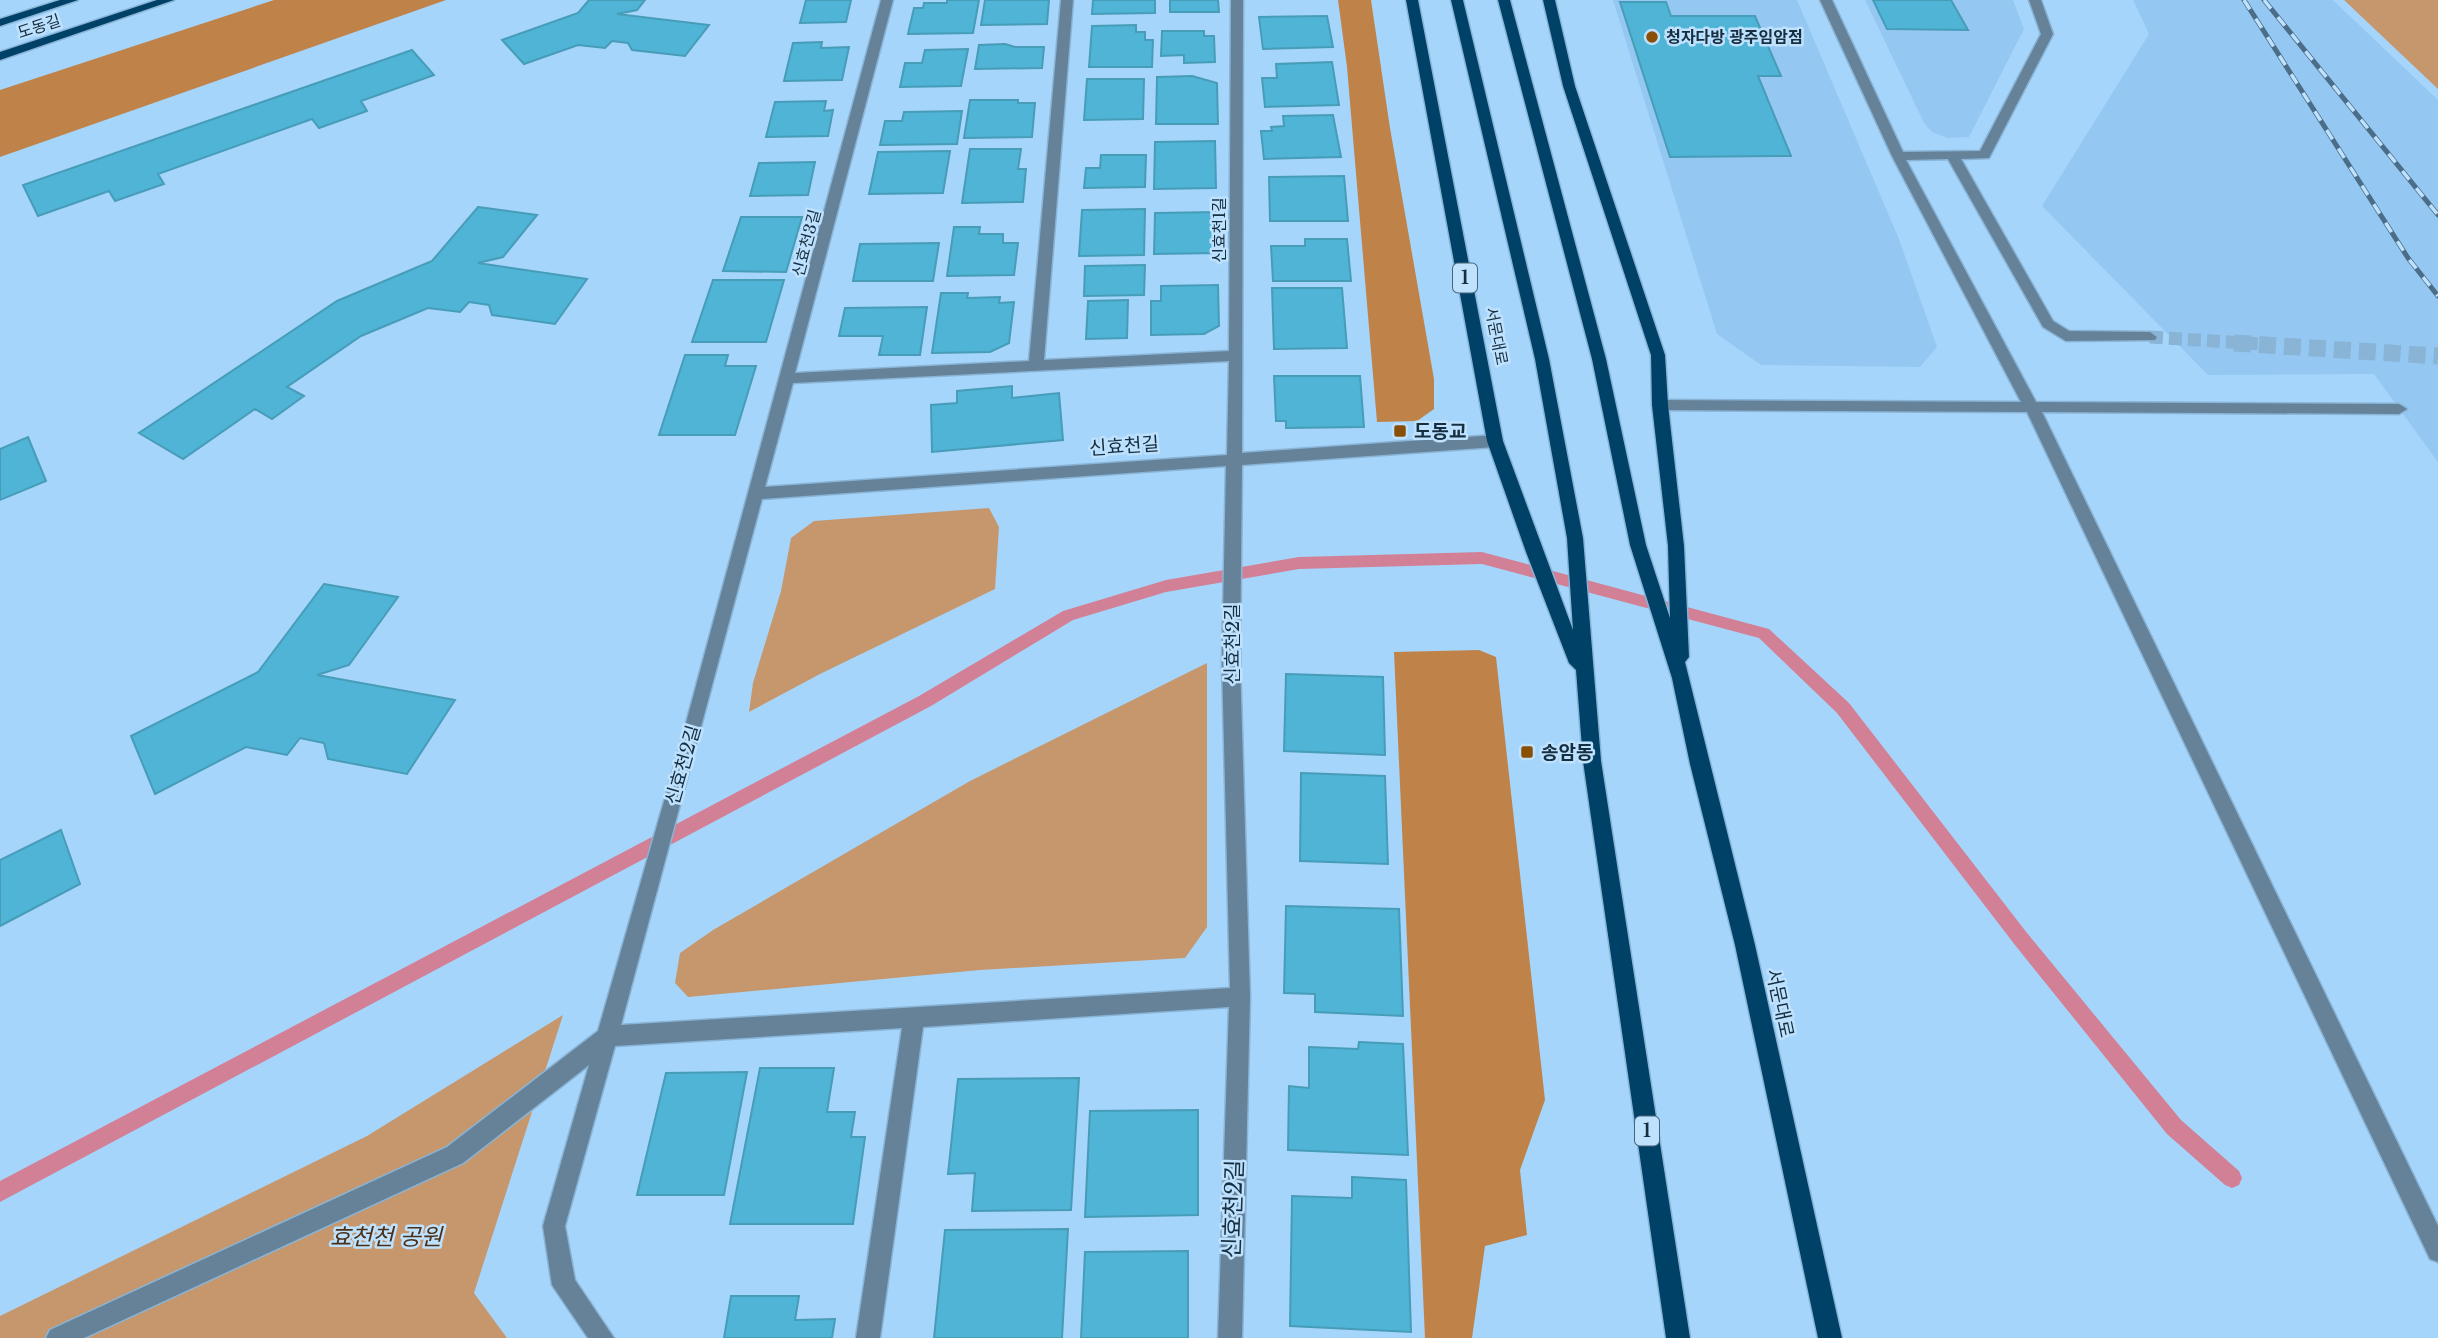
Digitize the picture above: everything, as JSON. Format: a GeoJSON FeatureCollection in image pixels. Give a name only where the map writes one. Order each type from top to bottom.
{"type":"FeatureCollection","features":[{"type":"Feature","properties":{"kind":"main road","name":"도동길"},"geometry":{"type":"LineString","coordinates":[[0,23],[72,0]]}},
{"type":"Feature","properties":{"kind":"main road","name":"도동길"},"geometry":{"type":"LineString","coordinates":[[0,56],[167,0]]}},
{"type":"Feature","properties":{"kind":"main road","name":"서문대로"},"geometry":{"type":"LineString","coordinates":[[1412,0],[1495,441],[1534,552],[1585,679]]}},
{"type":"Feature","properties":{"kind":"main road","name":"서문대로"},"geometry":{"type":"LineString","coordinates":[[1457,0],[1542,359],[1575,538],[1585,679]]}},
{"type":"Feature","properties":{"kind":"main road"},"geometry":{"type":"LineString","coordinates":[[1504,0],[1599,359],[1638,545],[1681,678]]}},
{"type":"Feature","properties":{"kind":"main road"},"geometry":{"type":"LineString","coordinates":[[1549,0],[1569,86],[1658,355],[1660,405],[1676,546],[1681,678]]}},
{"type":"Feature","properties":{"kind":"main road","name":"서문대로"},"geometry":{"type":"LineString","coordinates":[[1681,678],[1699,764],[1745,945],[1830,1338]]}},
{"type":"Feature","properties":{"kind":"main road","name":"1"},"geometry":{"type":"LineString","coordinates":[[1585,679],[1592,761],[1615,924],[1678,1338]]}},
{"type":"Feature","properties":{"kind":"street","name":"신효천3길"},"geometry":{"type":"LineString","coordinates":[[755,494],[789,378],[887,0]]}},
{"type":"Feature","properties":{"kind":"street"},"geometry":{"type":"LineString","coordinates":[[1036,366],[1067,0]]}},
{"type":"Feature","properties":{"kind":"street","name":"신효천1길"},"geometry":{"type":"LineString","coordinates":[[1235,459],[1237,0]]}},
{"type":"Feature","properties":{"kind":"street"},"geometry":{"type":"LineString","coordinates":[[1826,0],[1898,156],[2032,408],[2438,1251]]}},
{"type":"Feature","properties":{"kind":"street"},"geometry":{"type":"LineString","coordinates":[[1898,156],[1984,155],[2047,34],[2035,0]]}},
{"type":"Feature","properties":{"kind":"street"},"geometry":{"type":"LineString","coordinates":[[1952,155],[2048,324],[2066,336],[2150,337]]}},
{"type":"Feature","properties":{"kind":"street"},"geometry":{"type":"LineString","coordinates":[[789,378],[1236,356]]}},
{"type":"Feature","properties":{"kind":"street"},"geometry":{"type":"LineString","coordinates":[[1660,405],[2399,409]]}},
{"type":"Feature","properties":{"kind":"street","name":"신효천길"},"geometry":{"type":"LineString","coordinates":[[755,494],[1495,441]]}},
{"type":"Feature","properties":{"kind":"street","name":"신효천2길"},"geometry":{"type":"LineString","coordinates":[[1230,1338],[1240,997],[1231,662],[1235,459]]}},
{"type":"Feature","properties":{"kind":"street","name":"신효천2길"},"geometry":{"type":"LineString","coordinates":[[602,1338],[564,1285],[554,1226],[688,749],[755,494]]}},
{"type":"Feature","properties":{"kind":"street"},"geometry":{"type":"LineString","coordinates":[[58,1338],[455,1155],[609,1036],[1240,997]]}},
{"type":"Feature","properties":{"kind":"street"},"geometry":{"type":"LineString","coordinates":[[868,1338],[914,1016]]}},
{"type":"Feature","properties":{"kind":"shaded area"},"geometry":{"type":"Polygon","coordinates":[[[274,0],[446,0],[0,157],[0,90],[274,0]]]}},
{"type":"Feature","properties":{"kind":"shaded area"},"geometry":{"type":"Polygon","coordinates":[[[1338,0],[1371,0],[1390,128],[1434,379],[1434,409],[1417,421],[1377,422],[1347,67],[1338,0]]]}},
{"type":"Feature","properties":{"kind":"shaded area"},"geometry":{"type":"Polygon","coordinates":[[[1613,0],[1797,0],[1899,239],[1937,347],[1920,367],[1761,365],[1717,334],[1613,0]]]}},
{"type":"Feature","properties":{"kind":"shaded area"},"geometry":{"type":"Polygon","coordinates":[[[1865,0],[2013,0],[2024,29],[1969,137],[1947,138],[1932,132],[1924,123],[1865,0]]]}},
{"type":"Feature","properties":{"kind":"shaded area"},"geometry":{"type":"Polygon","coordinates":[[[2133,0],[2333,0],[2438,100],[2438,462],[2374,374],[2208,375],[2042,206],[2149,34],[2133,0]]]}},
{"type":"Feature","properties":{"kind":"shaded area"},"geometry":{"type":"Polygon","coordinates":[[[1479,650],[1496,657],[1545,1100],[1520,1170],[1527,1235],[1485,1246],[1472,1338],[1425,1338],[1394,652],[1479,650]]]}},
{"type":"Feature","properties":{"kind":"green space"},"geometry":{"type":"Polygon","coordinates":[[[2344,0],[2438,0],[2438,89],[2344,0]]]}},
{"type":"Feature","properties":{"kind":"green space"},"geometry":{"type":"Polygon","coordinates":[[[989,508],[999,527],[995,589],[820,674],[749,712],[753,683],[781,591],[791,538],[814,521],[989,508]]]}},
{"type":"Feature","properties":{"kind":"green space"},"geometry":{"type":"Polygon","coordinates":[[[1207,663],[1207,927],[1185,958],[980,970],[688,997],[675,983],[680,953],[713,930],[970,781],[1207,663]]]}},
{"type":"Feature","properties":{"kind":"green space","name":"효천천 공원"},"geometry":{"type":"Polygon","coordinates":[[[563,1015],[474,1293],[507,1338],[0,1338],[0,1316],[367,1136],[563,1015]]]}},
{"type":"Feature","properties":{"kind":"building"},"geometry":{"type":"Polygon","coordinates":[[[589,0],[645,0],[637,10],[617,14],[709,25],[685,56],[632,50],[628,43],[612,41],[605,48],[578,45],[524,64],[502,40],[578,13],[589,0]]]}},
{"type":"Feature","properties":{"kind":"building"},"geometry":{"type":"Polygon","coordinates":[[[806,0],[851,0],[846,22],[800,23],[806,0]]]}},
{"type":"Feature","properties":{"kind":"building"},"geometry":{"type":"Polygon","coordinates":[[[947,0],[979,0],[973,33],[908,34],[914,8],[923,8],[924,3],[947,3],[947,0]]]}},
{"type":"Feature","properties":{"kind":"building"},"geometry":{"type":"Polygon","coordinates":[[[985,0],[1049,0],[1047,24],[981,25],[985,0]]]}},
{"type":"Feature","properties":{"kind":"building"},"geometry":{"type":"Polygon","coordinates":[[[1093,0],[1155,0],[1155,13],[1092,14],[1093,0]]]}},
{"type":"Feature","properties":{"kind":"building"},"geometry":{"type":"Polygon","coordinates":[[[1170,0],[1218,0],[1219,12],[1170,12],[1170,0]]]}},
{"type":"Feature","properties":{"kind":"building"},"geometry":{"type":"Polygon","coordinates":[[[1873,0],[1951,0],[1968,30],[1887,29],[1873,0]]]}},
{"type":"Feature","properties":{"kind":"building"},"geometry":{"type":"Polygon","coordinates":[[[1620,2],[1666,2],[1671,16],[1755,16],[1781,76],[1758,76],[1791,156],[1670,157],[1620,2]]]}},
{"type":"Feature","properties":{"kind":"building"},"geometry":{"type":"Polygon","coordinates":[[[1327,16],[1333,47],[1263,49],[1259,17],[1327,16]]]}},
{"type":"Feature","properties":{"kind":"building"},"geometry":{"type":"Polygon","coordinates":[[[1136,25],[1136,32],[1145,32],[1145,40],[1153,40],[1152,67],[1089,67],[1092,26],[1136,25]]]}},
{"type":"Feature","properties":{"kind":"building"},"geometry":{"type":"Polygon","coordinates":[[[1162,31],[1204,31],[1204,36],[1214,36],[1215,62],[1184,63],[1184,55],[1161,56],[1162,31]]]}},
{"type":"Feature","properties":{"kind":"building"},"geometry":{"type":"Polygon","coordinates":[[[822,42],[821,48],[849,47],[842,80],[784,81],[793,43],[822,42]]]}},
{"type":"Feature","properties":{"kind":"building"},"geometry":{"type":"Polygon","coordinates":[[[1005,44],[1015,47],[1044,47],[1042,68],[975,69],[979,45],[1005,44]]]}},
{"type":"Feature","properties":{"kind":"building"},"geometry":{"type":"Polygon","coordinates":[[[968,49],[961,86],[900,87],[905,63],[922,63],[925,50],[968,49]]]}},
{"type":"Feature","properties":{"kind":"building"},"geometry":{"type":"Polygon","coordinates":[[[412,50],[434,75],[361,101],[367,111],[319,128],[312,119],[158,174],[164,184],[115,201],[109,191],[38,216],[23,185],[412,50]]]}},
{"type":"Feature","properties":{"kind":"building"},"geometry":{"type":"Polygon","coordinates":[[[1332,62],[1339,105],[1265,107],[1262,78],[1277,78],[1276,64],[1332,62]]]}},
{"type":"Feature","properties":{"kind":"building"},"geometry":{"type":"Polygon","coordinates":[[[1192,76],[1217,83],[1218,124],[1156,124],[1157,77],[1192,76]]]}},
{"type":"Feature","properties":{"kind":"building"},"geometry":{"type":"Polygon","coordinates":[[[1087,79],[1144,79],[1143,119],[1084,120],[1087,79]]]}},
{"type":"Feature","properties":{"kind":"building"},"geometry":{"type":"Polygon","coordinates":[[[970,100],[1018,100],[1018,103],[1035,103],[1032,137],[964,138],[970,100]]]}},
{"type":"Feature","properties":{"kind":"building"},"geometry":{"type":"Polygon","coordinates":[[[826,101],[824,111],[833,110],[828,136],[766,137],[775,102],[826,101]]]}},
{"type":"Feature","properties":{"kind":"building"},"geometry":{"type":"Polygon","coordinates":[[[962,111],[957,144],[880,145],[885,121],[902,121],[904,112],[962,111]]]}},
{"type":"Feature","properties":{"kind":"building"},"geometry":{"type":"Polygon","coordinates":[[[1333,115],[1341,157],[1264,159],[1261,131],[1272,131],[1271,127],[1284,126],[1283,116],[1333,115]]]}},
{"type":"Feature","properties":{"kind":"building"},"geometry":{"type":"Polygon","coordinates":[[[1215,141],[1216,188],[1154,189],[1155,142],[1215,141]]]}},
{"type":"Feature","properties":{"kind":"building"},"geometry":{"type":"Polygon","coordinates":[[[970,149],[1021,149],[1018,169],[1026,169],[1023,202],[962,203],[970,149]]]}},
{"type":"Feature","properties":{"kind":"building"},"geometry":{"type":"Polygon","coordinates":[[[950,151],[943,193],[869,194],[878,152],[950,151]]]}},
{"type":"Feature","properties":{"kind":"building"},"geometry":{"type":"Polygon","coordinates":[[[1101,155],[1146,155],[1145,187],[1084,188],[1086,168],[1100,168],[1101,155]]]}},
{"type":"Feature","properties":{"kind":"building"},"geometry":{"type":"Polygon","coordinates":[[[815,162],[808,195],[750,196],[759,163],[815,162]]]}},
{"type":"Feature","properties":{"kind":"building"},"geometry":{"type":"Polygon","coordinates":[[[1344,176],[1348,221],[1270,221],[1269,177],[1344,176]]]}},
{"type":"Feature","properties":{"kind":"building"},"geometry":{"type":"Polygon","coordinates":[[[478,207],[537,215],[503,257],[478,263],[587,279],[555,324],[492,315],[489,305],[469,302],[460,312],[428,308],[361,336],[287,387],[304,396],[272,419],[255,409],[183,459],[139,433],[337,301],[432,261],[478,207]]]}},
{"type":"Feature","properties":{"kind":"building"},"geometry":{"type":"Polygon","coordinates":[[[1145,209],[1144,255],[1079,256],[1082,210],[1145,209]]]}},
{"type":"Feature","properties":{"kind":"building"},"geometry":{"type":"Polygon","coordinates":[[[1217,212],[1218,253],[1154,254],[1155,213],[1217,212]]]}},
{"type":"Feature","properties":{"kind":"building"},"geometry":{"type":"Polygon","coordinates":[[[741,217],[802,217],[786,272],[723,271],[741,217]]]}},
{"type":"Feature","properties":{"kind":"building"},"geometry":{"type":"Polygon","coordinates":[[[954,227],[980,227],[979,234],[1003,234],[1003,243],[1018,243],[1014,275],[947,276],[954,227]]]}},
{"type":"Feature","properties":{"kind":"building"},"geometry":{"type":"Polygon","coordinates":[[[1305,239],[1347,239],[1351,281],[1273,281],[1271,246],[1305,246],[1305,239]]]}},
{"type":"Feature","properties":{"kind":"building"},"geometry":{"type":"Polygon","coordinates":[[[939,243],[933,281],[853,281],[860,244],[939,243]]]}},
{"type":"Feature","properties":{"kind":"building"},"geometry":{"type":"Polygon","coordinates":[[[1145,265],[1144,295],[1084,296],[1085,266],[1145,265]]]}},
{"type":"Feature","properties":{"kind":"building"},"geometry":{"type":"Polygon","coordinates":[[[713,280],[784,280],[766,342],[692,342],[713,280]]]}},
{"type":"Feature","properties":{"kind":"building"},"geometry":{"type":"Polygon","coordinates":[[[1218,285],[1219,326],[1204,334],[1151,335],[1151,301],[1161,301],[1161,286],[1218,285]]]}},
{"type":"Feature","properties":{"kind":"building"},"geometry":{"type":"Polygon","coordinates":[[[1272,288],[1342,288],[1347,348],[1274,349],[1272,288]]]}},
{"type":"Feature","properties":{"kind":"building"},"geometry":{"type":"Polygon","coordinates":[[[941,293],[968,293],[967,298],[1000,297],[999,303],[1014,302],[1009,343],[990,352],[932,353],[941,293]]]}},
{"type":"Feature","properties":{"kind":"building"},"geometry":{"type":"Polygon","coordinates":[[[1128,300],[1127,338],[1086,339],[1088,301],[1128,300]]]}},
{"type":"Feature","properties":{"kind":"building"},"geometry":{"type":"Polygon","coordinates":[[[927,307],[920,355],[879,355],[883,336],[839,336],[845,308],[927,307]]]}},
{"type":"Feature","properties":{"kind":"building"},"geometry":{"type":"Polygon","coordinates":[[[685,355],[728,355],[725,366],[756,366],[735,435],[659,435],[685,355]]]}},
{"type":"Feature","properties":{"kind":"building"},"geometry":{"type":"Polygon","coordinates":[[[1274,376],[1360,376],[1364,427],[1286,428],[1286,421],[1276,421],[1274,376]]]}},
{"type":"Feature","properties":{"kind":"building"},"geometry":{"type":"Polygon","coordinates":[[[1012,386],[1012,398],[1059,393],[1063,440],[932,452],[931,405],[957,403],[957,391],[1012,386]]]}},
{"type":"Feature","properties":{"kind":"building"},"geometry":{"type":"Polygon","coordinates":[[[28,437],[46,481],[0,500],[0,449],[28,437]]]}},
{"type":"Feature","properties":{"kind":"building"},"geometry":{"type":"Polygon","coordinates":[[[324,584],[398,597],[349,665],[317,675],[455,700],[407,774],[328,759],[324,743],[300,738],[287,755],[246,747],[155,794],[131,736],[258,672],[324,584]]]}},
{"type":"Feature","properties":{"kind":"building"},"geometry":{"type":"Polygon","coordinates":[[[1286,674],[1383,677],[1385,755],[1284,751],[1286,674]]]}},
{"type":"Feature","properties":{"kind":"building"},"geometry":{"type":"Polygon","coordinates":[[[1301,773],[1385,776],[1388,864],[1300,861],[1301,773]]]}},
{"type":"Feature","properties":{"kind":"building"},"geometry":{"type":"Polygon","coordinates":[[[61,830],[80,884],[0,926],[0,860],[61,830]]]}},
{"type":"Feature","properties":{"kind":"building"},"geometry":{"type":"Polygon","coordinates":[[[1286,906],[1399,909],[1403,1016],[1315,1012],[1315,994],[1284,993],[1286,906]]]}},
{"type":"Feature","properties":{"kind":"building"},"geometry":{"type":"Polygon","coordinates":[[[1359,1042],[1403,1044],[1408,1155],[1288,1150],[1289,1086],[1309,1088],[1309,1047],[1358,1049],[1359,1042]]]}},
{"type":"Feature","properties":{"kind":"building"},"geometry":{"type":"Polygon","coordinates":[[[760,1068],[834,1068],[827,1112],[855,1112],[851,1137],[865,1137],[853,1224],[730,1224],[760,1068]]]}},
{"type":"Feature","properties":{"kind":"building"},"geometry":{"type":"Polygon","coordinates":[[[747,1072],[724,1195],[637,1195],[666,1073],[747,1072]]]}},
{"type":"Feature","properties":{"kind":"building"},"geometry":{"type":"Polygon","coordinates":[[[1079,1078],[1071,1210],[972,1211],[975,1173],[948,1174],[958,1079],[1079,1078]]]}},
{"type":"Feature","properties":{"kind":"building"},"geometry":{"type":"Polygon","coordinates":[[[1198,1110],[1198,1215],[1085,1217],[1090,1111],[1198,1110]]]}},
{"type":"Feature","properties":{"kind":"building"},"geometry":{"type":"Polygon","coordinates":[[[1352,1177],[1406,1180],[1411,1332],[1290,1326],[1292,1196],[1352,1198],[1352,1177]]]}},
{"type":"Feature","properties":{"kind":"building"},"geometry":{"type":"Polygon","coordinates":[[[1068,1229],[1062,1338],[934,1338],[945,1230],[1068,1229]]]}},
{"type":"Feature","properties":{"kind":"building"},"geometry":{"type":"Polygon","coordinates":[[[1188,1251],[1188,1338],[1081,1338],[1085,1252],[1188,1251]]]}},
{"type":"Feature","properties":{"kind":"building"},"geometry":{"type":"Polygon","coordinates":[[[731,1296],[799,1296],[795,1320],[835,1319],[832,1338],[724,1338],[731,1296]]]}},
{"type":"Feature","properties":{"kind":"waterway"},"geometry":{"type":"LineString","coordinates":[[0,1192],[925,701],[1068,615],[1166,586],[1299,563],[1482,558],[1764,633],[1843,708],[2021,939],[2174,1127],[2232,1178]]}},
{"type":"Feature","properties":{"kind":"tunnel"},"geometry":{"type":"LineString","coordinates":[[2150,337],[2261,344]]}},
{"type":"Feature","properties":{"kind":"tunnel"},"geometry":{"type":"LineString","coordinates":[[2234,343],[2438,356]]}},
{"type":"Feature","properties":{"kind":"railway"},"geometry":{"type":"LineString","coordinates":[[2244,0],[2408,258],[2438,296]]}},
{"type":"Feature","properties":{"kind":"railway"},"geometry":{"type":"LineString","coordinates":[[2264,0],[2438,215]]}},
{"type":"Feature","properties":{"kind":"place","name":"청자다방 광주임암점"},"geometry":{"type":"Point","coordinates":[1652,37]}},
{"type":"Feature","properties":{"kind":"place","name":"도동교"},"geometry":{"type":"Point","coordinates":[1400,431]}},
{"type":"Feature","properties":{"kind":"place","name":"송암동"},"geometry":{"type":"Point","coordinates":[1527,752]}}]}
